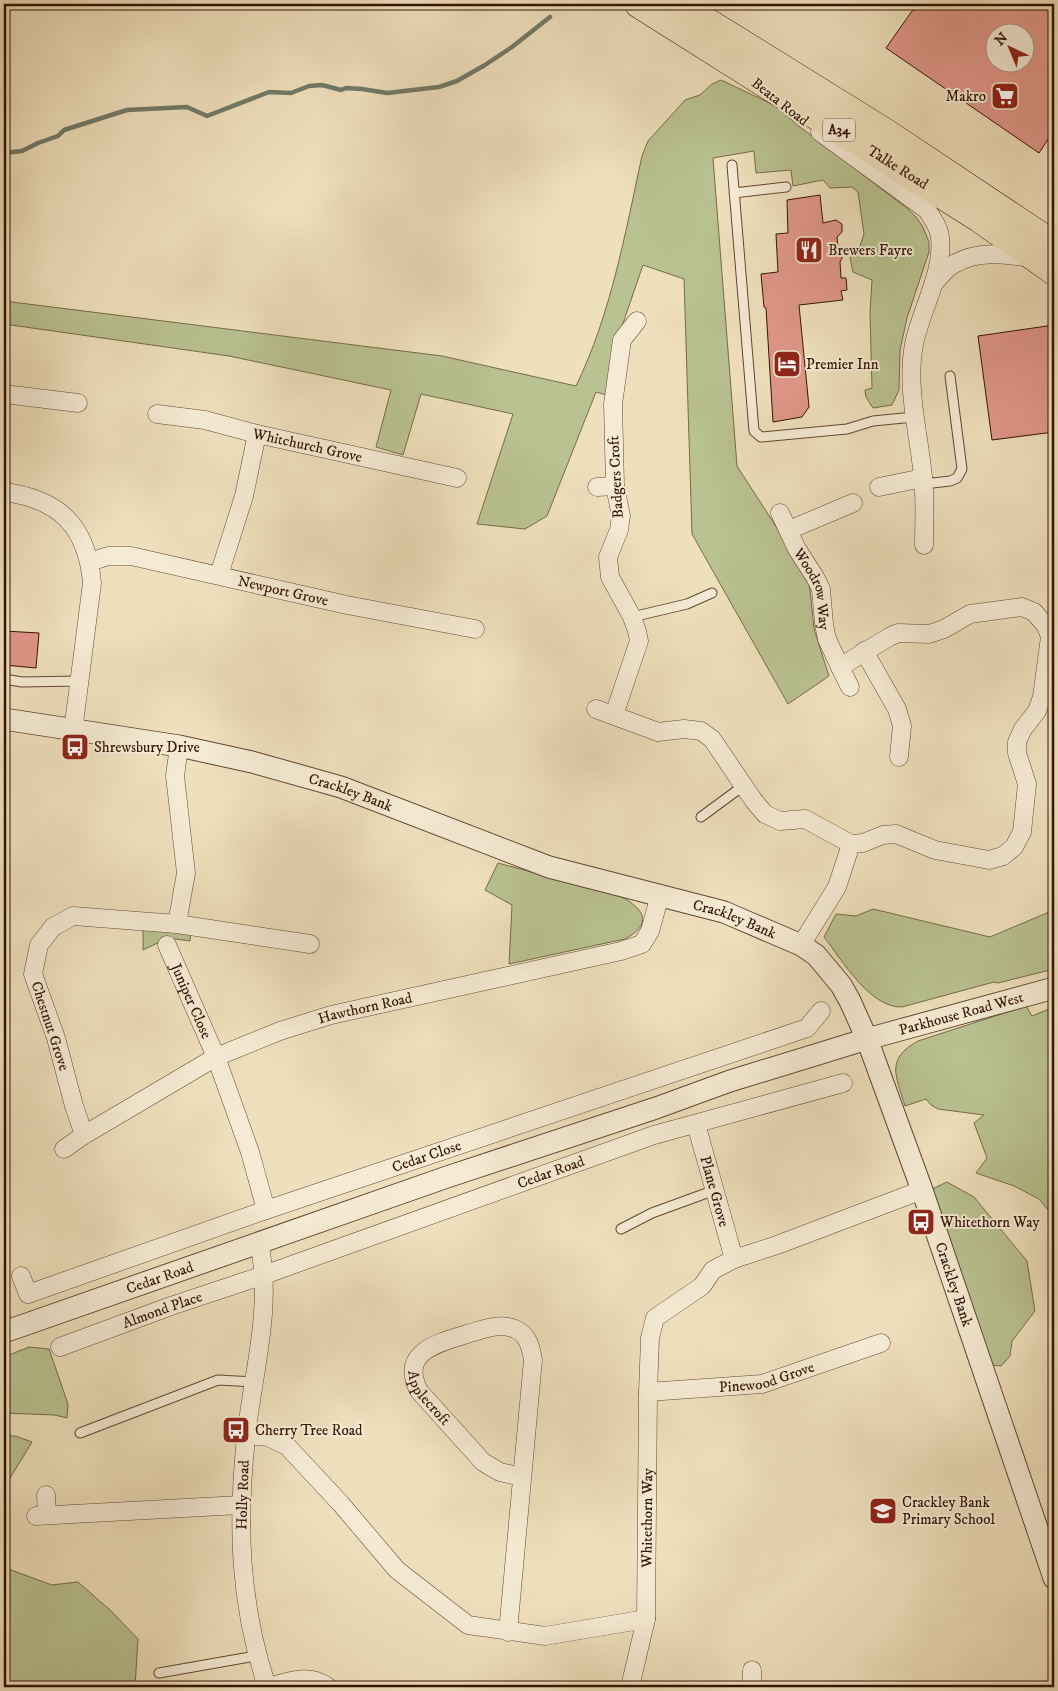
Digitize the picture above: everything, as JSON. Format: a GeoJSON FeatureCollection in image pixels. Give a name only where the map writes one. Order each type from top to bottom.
{"type":"FeatureCollection","features":[{"type":"Feature","properties":{"kind":"highway","name":"Talke Road"},"geometry":{"type":"LineString","coordinates":[[639,4],[971,213],[1048,258]]}},
{"type":"Feature","properties":{"kind":"highway","name":"Talke Road"},"geometry":{"type":"LineString","coordinates":[[678,4],[886,133],[1048,258]]}},
{"type":"Feature","properties":{"kind":"street","name":"Beata Road"},"geometry":{"type":"LineString","coordinates":[[715,51],[800,118],[927,210],[934,219],[940,236],[939,261],[920,319],[914,345],[912,373],[914,417],[923,481],[924,545]]}},
{"type":"Feature","properties":{"kind":"street","name":"Beata Road"},"geometry":{"type":"LineString","coordinates":[[932,285],[953,264],[977,255],[999,254],[1048,258]]}},
{"type":"Feature","properties":{"kind":"street","name":"Badgers Croft"},"geometry":{"type":"LineString","coordinates":[[614,716],[639,642],[632,617],[610,577],[608,557],[619,530],[621,516],[616,486],[613,404],[622,340],[637,321]]}},
{"type":"Feature","properties":{"kind":"street"},"geometry":{"type":"LineString","coordinates":[[4,394],[78,403]]}},
{"type":"Feature","properties":{"kind":"street","name":"Whitchurch Grove"},"geometry":{"type":"LineString","coordinates":[[157,414],[204,420],[257,434],[457,478]]}},
{"type":"Feature","properties":{"kind":"street"},"geometry":{"type":"LineString","coordinates":[[219,575],[244,496],[257,434]]}},
{"type":"Feature","properties":{"kind":"street"},"geometry":{"type":"LineString","coordinates":[[879,487],[923,481]]}},
{"type":"Feature","properties":{"kind":"street"},"geometry":{"type":"LineString","coordinates":[[597,487],[616,486]]}},
{"type":"Feature","properties":{"kind":"street"},"geometry":{"type":"LineString","coordinates":[[4,492],[36,499],[62,513],[79,534],[90,562],[92,583],[72,731]]}},
{"type":"Feature","properties":{"kind":"street"},"geometry":{"type":"LineString","coordinates":[[789,530],[853,503]]}},
{"type":"Feature","properties":{"kind":"street","name":"Woodrow Way"},"geometry":{"type":"LineString","coordinates":[[780,513],[797,549],[821,589],[827,638],[850,687]]}},
{"type":"Feature","properties":{"kind":"street","name":"Newport Grove"},"geometry":{"type":"LineString","coordinates":[[90,562],[108,556],[131,556],[346,605],[476,629]]}},
{"type":"Feature","properties":{"kind":"street"},"geometry":{"type":"LineString","coordinates":[[596,709],[658,732],[684,729],[701,731],[712,739],[743,786],[760,807],[772,818],[780,820],[805,819],[851,844],[863,843],[883,835],[896,834],[935,850],[989,860],[1003,856],[1014,847],[1022,832],[1027,784],[1018,753],[1017,742],[1037,711],[1042,697],[1050,637],[1046,626],[1034,612],[1022,607],[970,614],[944,629],[929,634],[898,633],[864,651],[840,667]]}},
{"type":"Feature","properties":{"kind":"street"},"geometry":{"type":"LineString","coordinates":[[864,651],[898,709],[902,726],[899,756]]}},
{"type":"Feature","properties":{"kind":"street","name":"Crackley Bank"},"geometry":{"type":"LineString","coordinates":[[4,719],[72,731],[180,746],[252,762],[341,787],[549,868],[724,912],[801,944],[816,955],[841,985],[867,1039],[922,1190],[1054,1578]]}},
{"type":"Feature","properties":{"kind":"street"},"geometry":{"type":"LineString","coordinates":[[177,924],[186,873],[175,776],[180,746]]}},
{"type":"Feature","properties":{"kind":"street"},"geometry":{"type":"LineString","coordinates":[[801,944],[837,887],[851,844]]}},
{"type":"Feature","properties":{"kind":"street","name":"Hawthorn Road"},"geometry":{"type":"LineString","coordinates":[[64,1149],[84,1135],[216,1057],[280,1031],[331,1015],[621,951],[642,944],[650,931],[660,896]]}},
{"type":"Feature","properties":{"kind":"street","name":"Chestnut Grove"},"geometry":{"type":"LineString","coordinates":[[84,1135],[74,1106],[56,1038],[33,974],[39,945],[53,927],[73,916],[177,924],[310,944]]}},
{"type":"Feature","properties":{"kind":"street","name":"Juniper Close"},"geometry":{"type":"LineString","coordinates":[[174,953],[216,1057]]}},
{"type":"Feature","properties":{"kind":"street","name":"Parkhouse Road West"},"geometry":{"type":"LineString","coordinates":[[867,1039],[1054,988]]}},
{"type":"Feature","properties":{"kind":"street","name":"Cedar Close"},"geometry":{"type":"LineString","coordinates":[[21,1276],[28,1294],[266,1210],[806,1028],[821,1011]]}},
{"type":"Feature","properties":{"kind":"street","name":"Cedar Road"},"geometry":{"type":"LineString","coordinates":[[4,1332],[514,1154],[656,1108],[730,1081],[867,1039]]}},
{"type":"Feature","properties":{"kind":"street"},"geometry":{"type":"LineString","coordinates":[[216,1057],[250,1152],[266,1210]]}},
{"type":"Feature","properties":{"kind":"street","name":"Cedar Road"},"geometry":{"type":"LineString","coordinates":[[264,1275],[654,1135],[696,1124],[833,1080]]}},
{"type":"Feature","properties":{"kind":"street","name":"Plane Grove"},"geometry":{"type":"LineString","coordinates":[[696,1124],[734,1258]]}},
{"type":"Feature","properties":{"kind":"street","name":"Cedar Road"},"geometry":{"type":"LineString","coordinates":[[507,1128],[514,1154]]}},
{"type":"Feature","properties":{"kind":"street","name":"Whitethorn Way"},"geometry":{"type":"LineString","coordinates":[[630,1687],[646,1619],[648,1392],[650,1338],[655,1318],[702,1286],[714,1270],[734,1258],[777,1245],[922,1190]]}},
{"type":"Feature","properties":{"kind":"street","name":"Holly Road"},"geometry":{"type":"LineString","coordinates":[[260,1242],[264,1263],[263,1316],[246,1435],[240,1505],[245,1600],[256,1656],[267,1687]]}},
{"type":"Feature","properties":{"kind":"street","name":"Almond Place"},"geometry":{"type":"LineString","coordinates":[[66,1339],[264,1275]]}},
{"type":"Feature","properties":{"kind":"street","name":"Applecroft"},"geometry":{"type":"LineString","coordinates":[[508,1632],[533,1360],[530,1344],[516,1329],[497,1325],[435,1344],[422,1352],[414,1365],[412,1379],[419,1391],[482,1462],[500,1472],[522,1477]]}},
{"type":"Feature","properties":{"kind":"street","name":"Pinewood Grove"},"geometry":{"type":"LineString","coordinates":[[648,1392],[762,1384],[881,1343]]}},
{"type":"Feature","properties":{"kind":"street"},"geometry":{"type":"LineString","coordinates":[[246,1435],[268,1436],[287,1446],[340,1504],[396,1570],[468,1625],[545,1636],[646,1619]]}},
{"type":"Feature","properties":{"kind":"street"},"geometry":{"type":"LineString","coordinates":[[46,1495],[42,1515],[240,1505]]}},
{"type":"Feature","properties":{"kind":"street"},"geometry":{"type":"LineString","coordinates":[[267,1687],[301,1679],[315,1680],[328,1687]]}},
{"type":"Feature","properties":{"kind":"lane"},"geometry":{"type":"LineString","coordinates":[[732,165],[754,431],[761,437],[847,428],[873,421],[914,417]]}},
{"type":"Feature","properties":{"kind":"lane"},"geometry":{"type":"LineString","coordinates":[[734,193],[786,187]]}},
{"type":"Feature","properties":{"kind":"lane"},"geometry":{"type":"LineString","coordinates":[[923,481],[950,481],[957,478],[962,470],[950,376]]}},
{"type":"Feature","properties":{"kind":"lane"},"geometry":{"type":"LineString","coordinates":[[632,617],[687,604],[712,593]]}},
{"type":"Feature","properties":{"kind":"lane"},"geometry":{"type":"LineString","coordinates":[[4,679],[22,682],[79,682]]}},
{"type":"Feature","properties":{"kind":"lane"},"geometry":{"type":"LineString","coordinates":[[701,817],[743,786]]}},
{"type":"Feature","properties":{"kind":"lane"},"geometry":{"type":"LineString","coordinates":[[622,1229],[652,1213],[715,1190]]}},
{"type":"Feature","properties":{"kind":"lane"},"geometry":{"type":"LineString","coordinates":[[80,1433],[218,1380],[255,1382]]}},
{"type":"Feature","properties":{"kind":"lane"},"geometry":{"type":"LineString","coordinates":[[160,1673],[256,1656]]}},
{"type":"Feature","properties":{"kind":"green space"},"geometry":{"type":"Polygon","coordinates":[[[721,80],[778,107],[796,124],[908,209],[923,227],[929,242],[929,252],[907,318],[900,350],[899,390],[892,405],[873,408],[866,397],[865,390],[872,388],[870,313],[872,280],[853,272],[850,258],[860,246],[864,234],[858,192],[852,187],[830,188],[823,180],[793,186],[791,170],[756,173],[754,151],[713,158],[737,466],[806,573],[810,590],[814,629],[829,676],[788,704],[692,534],[684,279],[643,265],[618,338],[610,396],[596,392],[547,516],[525,529],[477,524],[513,414],[421,394],[403,455],[376,447],[391,390],[229,356],[4,324],[4,301],[442,356],[576,386],[599,331],[608,302],[642,156],[648,141],[685,100],[700,95],[712,84],[721,80]]]}},
{"type":"Feature","properties":{"kind":"green space"},"geometry":{"type":"Polygon","coordinates":[[[498,863],[620,896],[640,911],[642,922],[640,928],[625,939],[509,964],[512,905],[485,890],[498,863]]]}},
{"type":"Feature","properties":{"kind":"green space"},"geometry":{"type":"Polygon","coordinates":[[[873,909],[990,937],[1054,910],[1054,969],[998,983],[994,982],[902,1007],[890,1005],[879,1000],[858,981],[824,937],[836,914],[856,916],[873,909]]]}},
{"type":"Feature","properties":{"kind":"green space"},"geometry":{"type":"Polygon","coordinates":[[[143,929],[191,931],[190,941],[168,938],[143,950],[143,929]]]}},
{"type":"Feature","properties":{"kind":"green space"},"geometry":{"type":"Polygon","coordinates":[[[1026,1006],[1032,1016],[1054,1007],[1054,1051],[1049,1061],[1054,1066],[1054,1217],[1039,1199],[1014,1186],[976,1173],[987,1158],[974,1123],[984,1115],[938,1109],[926,1099],[905,1106],[896,1077],[897,1062],[901,1055],[918,1041],[1026,1006]]]}},
{"type":"Feature","properties":{"kind":"green space"},"geometry":{"type":"Polygon","coordinates":[[[947,1182],[974,1197],[1027,1261],[1035,1311],[1012,1341],[1010,1356],[1001,1366],[991,1365],[930,1190],[947,1182]]]}},
{"type":"Feature","properties":{"kind":"green space"},"geometry":{"type":"Polygon","coordinates":[[[29,1347],[49,1349],[68,1404],[67,1418],[55,1415],[4,1413],[4,1357],[29,1347]]]}},
{"type":"Feature","properties":{"kind":"green space"},"geometry":{"type":"Polygon","coordinates":[[[4,1436],[15,1436],[32,1442],[4,1488],[4,1436]]]}},
{"type":"Feature","properties":{"kind":"green space"},"geometry":{"type":"Polygon","coordinates":[[[4,1563],[11,1570],[52,1585],[78,1582],[110,1610],[138,1639],[135,1687],[5,1687],[4,1563]]]}},
{"type":"Feature","properties":{"kind":"building","name":"Makro"},"geometry":{"type":"Polygon","coordinates":[[[917,4],[1054,4],[1054,130],[1039,153],[886,48],[917,4]]]}},
{"type":"Feature","properties":{"kind":"building"},"geometry":{"type":"Polygon","coordinates":[[[820,195],[823,223],[836,220],[842,224],[842,232],[837,237],[838,248],[842,251],[840,262],[841,278],[846,278],[847,290],[841,291],[843,300],[799,305],[809,407],[802,417],[773,422],[766,308],[764,307],[761,274],[778,272],[776,234],[788,233],[787,200],[820,195]]]}},
{"type":"Feature","properties":{"kind":"building"},"geometry":{"type":"Polygon","coordinates":[[[1054,325],[1054,432],[992,440],[978,336],[1054,325]]]}},
{"type":"Feature","properties":{"kind":"building"},"geometry":{"type":"Polygon","coordinates":[[[4,631],[39,633],[36,668],[4,665],[4,631]]]}},
{"type":"Feature","properties":{"kind":"waterway"},"geometry":{"type":"LineString","coordinates":[[4,153],[22,151],[58,136],[64,130],[127,110],[187,107],[207,116],[269,92],[291,93],[309,86],[322,85],[341,90],[346,88],[362,89],[387,93],[439,87],[457,81],[485,65],[512,47],[550,17]]}},
{"type":"Feature","properties":{"kind":"place","name":"Makro"},"geometry":{"type":"Point","coordinates":[1005,96]}},
{"type":"Feature","properties":{"kind":"place","name":"Brewers Fayre"},"geometry":{"type":"Point","coordinates":[809,250]}},
{"type":"Feature","properties":{"kind":"place","name":"Premier Inn"},"geometry":{"type":"Point","coordinates":[787,364]}},
{"type":"Feature","properties":{"kind":"place","name":"Shrewsbury Drive"},"geometry":{"type":"Point","coordinates":[75,747]}},
{"type":"Feature","properties":{"kind":"place","name":"Whitethorn Way"},"geometry":{"type":"Point","coordinates":[921,1222]}},
{"type":"Feature","properties":{"kind":"place","name":"Cherry Tree Road"},"geometry":{"type":"Point","coordinates":[236,1430]}},
{"type":"Feature","properties":{"kind":"place","name":"Crackley Bank Primary School"},"geometry":{"type":"Point","coordinates":[883,1511]}}]}
